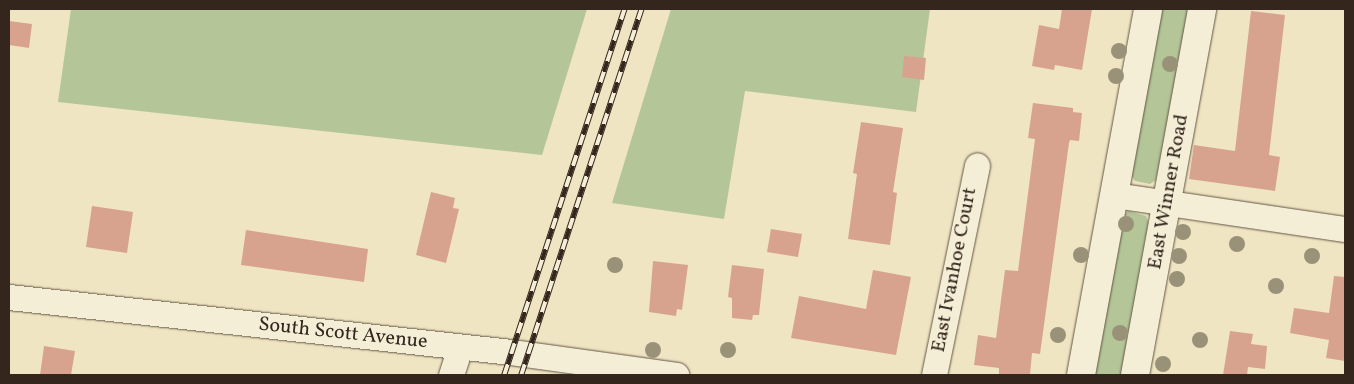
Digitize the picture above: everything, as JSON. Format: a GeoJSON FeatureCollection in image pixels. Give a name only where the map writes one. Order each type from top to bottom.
{"type":"FeatureCollection","features":[{"type":"Feature","properties":{"kind":"street"},"geometry":{"type":"LineString","coordinates":[[1081,375],[1148,9]]}},
{"type":"Feature","properties":{"kind":"street","name":"East Winner Road"},"geometry":{"type":"LineString","coordinates":[[1136,375],[1202,9]]}},
{"type":"Feature","properties":{"kind":"street","name":"East Ivanhoe Court"},"geometry":{"type":"LineString","coordinates":[[934,375],[977,165]]}},
{"type":"Feature","properties":{"kind":"street"},"geometry":{"type":"LineString","coordinates":[[1114,195],[1345,229]]}},
{"type":"Feature","properties":{"kind":"street","name":"South Scott Avenue"},"geometry":{"type":"LineString","coordinates":[[9,300],[460,347],[676,375]]}},
{"type":"Feature","properties":{"kind":"street"},"geometry":{"type":"LineString","coordinates":[[451,375],[460,347]]}},
{"type":"Feature","properties":{"kind":"green space"},"geometry":{"type":"Polygon","coordinates":[[[71,9],[587,9],[542,155],[58,102],[71,9]]]}},
{"type":"Feature","properties":{"kind":"green space"},"geometry":{"type":"Polygon","coordinates":[[[671,9],[930,9],[916,112],[745,91],[724,219],[612,203],[671,9]]]}},
{"type":"Feature","properties":{"kind":"green space"},"geometry":{"type":"Polygon","coordinates":[[[1160,9],[1189,9],[1156,180],[1150,184],[1135,181],[1131,175],[1160,9]]]}},
{"type":"Feature","properties":{"kind":"green space"},"geometry":{"type":"Polygon","coordinates":[[[1128,211],[1146,216],[1149,224],[1122,375],[1093,375],[1122,218],[1128,211]]]}},
{"type":"Feature","properties":{"kind":"building"},"geometry":{"type":"Polygon","coordinates":[[[1062,9],[1092,9],[1082,70],[1055,65],[1054,70],[1032,66],[1039,25],[1059,29],[1062,9]]]}},
{"type":"Feature","properties":{"kind":"building"},"geometry":{"type":"Polygon","coordinates":[[[1251,11],[1285,15],[1269,155],[1280,157],[1275,191],[1189,179],[1194,145],[1235,151],[1251,11]]]}},
{"type":"Feature","properties":{"kind":"building"},"geometry":{"type":"Polygon","coordinates":[[[9,21],[32,24],[29,48],[9,45],[9,21]]]}},
{"type":"Feature","properties":{"kind":"building"},"geometry":{"type":"Polygon","coordinates":[[[904,56],[926,58],[924,80],[902,77],[904,56]]]}},
{"type":"Feature","properties":{"kind":"building"},"geometry":{"type":"Polygon","coordinates":[[[1033,103],[1073,108],[1073,112],[1082,113],[1079,141],[1070,140],[1069,143],[1040,354],[1032,353],[1030,375],[999,375],[999,368],[974,365],[978,335],[996,338],[1005,270],[1018,271],[1035,139],[1028,138],[1033,103]]]}},
{"type":"Feature","properties":{"kind":"building"},"geometry":{"type":"Polygon","coordinates":[[[861,122],[903,128],[893,192],[897,193],[890,245],[848,239],[857,174],[853,173],[861,122]]]}},
{"type":"Feature","properties":{"kind":"building"},"geometry":{"type":"Polygon","coordinates":[[[431,192],[455,198],[453,208],[459,209],[446,263],[416,255],[431,192]]]}},
{"type":"Feature","properties":{"kind":"building"},"geometry":{"type":"Polygon","coordinates":[[[92,206],[133,212],[127,253],[86,247],[92,206]]]}},
{"type":"Feature","properties":{"kind":"building"},"geometry":{"type":"Polygon","coordinates":[[[771,229],[802,234],[798,257],[767,252],[771,229]]]}},
{"type":"Feature","properties":{"kind":"building"},"geometry":{"type":"Polygon","coordinates":[[[246,230],[368,249],[364,282],[241,265],[246,230]]]}},
{"type":"Feature","properties":{"kind":"building"},"geometry":{"type":"Polygon","coordinates":[[[653,261],[688,265],[682,310],[677,309],[676,316],[649,312],[653,261]]]}},
{"type":"Feature","properties":{"kind":"building"},"geometry":{"type":"Polygon","coordinates":[[[732,265],[764,269],[759,315],[753,315],[752,320],[732,318],[732,298],[728,297],[732,265]]]}},
{"type":"Feature","properties":{"kind":"building"},"geometry":{"type":"Polygon","coordinates":[[[873,270],[911,277],[896,355],[791,338],[799,296],[866,309],[873,270]]]}},
{"type":"Feature","properties":{"kind":"building"},"geometry":{"type":"Polygon","coordinates":[[[1334,276],[1345,277],[1345,361],[1326,358],[1329,340],[1290,333],[1294,308],[1329,313],[1334,276]]]}},
{"type":"Feature","properties":{"kind":"building"},"geometry":{"type":"Polygon","coordinates":[[[1230,331],[1253,334],[1251,344],[1267,346],[1265,369],[1248,367],[1247,375],[1223,375],[1230,331]]]}},
{"type":"Feature","properties":{"kind":"building"},"geometry":{"type":"Polygon","coordinates":[[[44,346],[75,351],[71,375],[40,375],[44,346]]]}},
{"type":"Feature","properties":{"kind":"railway"},"geometry":{"type":"LineString","coordinates":[[504,375],[624,9]]}},
{"type":"Feature","properties":{"kind":"railway"},"geometry":{"type":"LineString","coordinates":[[521,375],[641,9]]}}]}
